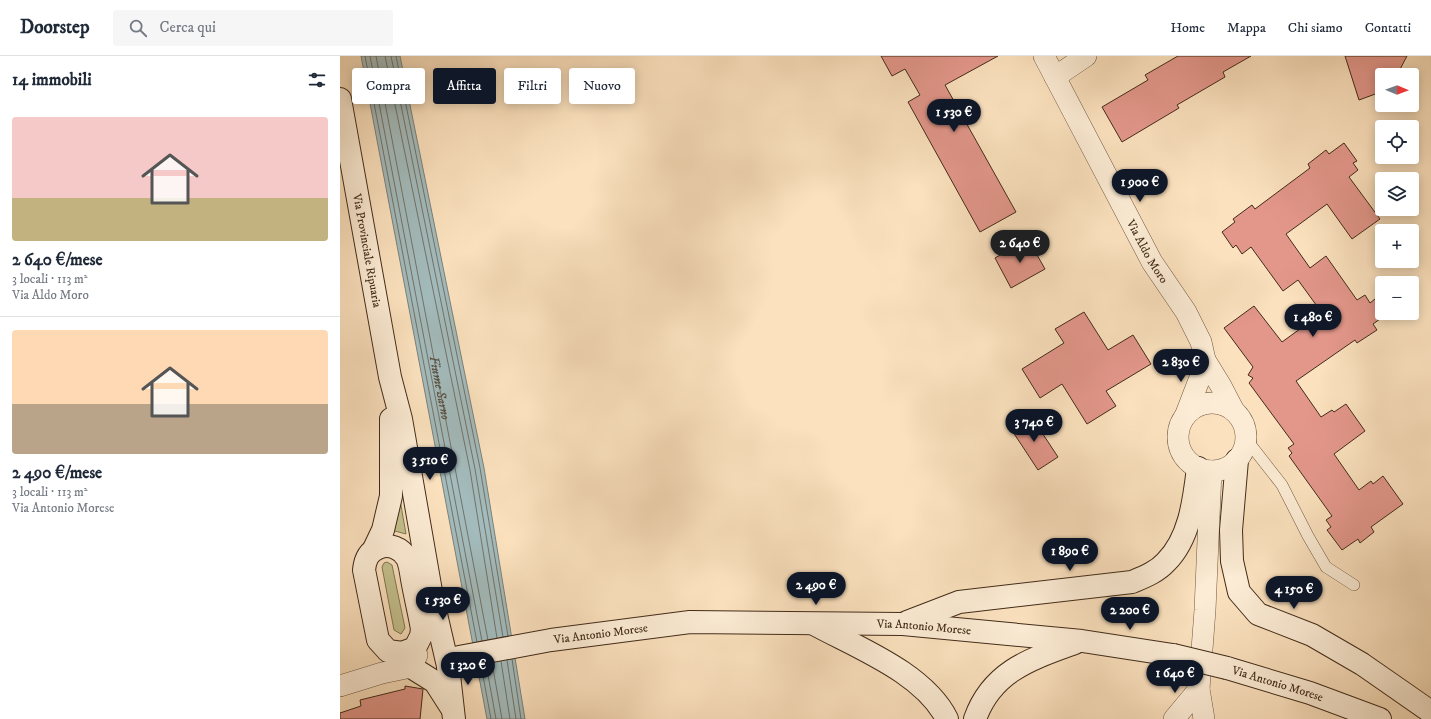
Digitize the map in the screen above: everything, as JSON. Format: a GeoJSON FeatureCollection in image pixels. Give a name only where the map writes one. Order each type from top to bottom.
{"type":"FeatureCollection","features":[{"type":"Feature","properties":{"kind":"street","name":"Via Aldo Moro"},"geometry":{"type":"LineString","coordinates":[[1044,56],[1152,262],[1190,318],[1201,342],[1205,360]]}},
{"type":"Feature","properties":{"kind":"street"},"geometry":{"type":"LineString","coordinates":[[1055,77],[1086,56]]}},
{"type":"Feature","properties":{"kind":"street","name":"Via Provinciale Ripuaria"},"geometry":{"type":"LineString","coordinates":[[340,99],[390,377],[401,419],[432,594],[450,656],[453,714]]}},
{"type":"Feature","properties":{"kind":"street"},"geometry":{"type":"LineString","coordinates":[[1205,360],[1222,386],[1234,411]]}},
{"type":"Feature","properties":{"kind":"street"},"geometry":{"type":"LineString","coordinates":[[1186,414],[1194,407],[1204,403],[1220,404],[1234,411],[1241,418],[1245,428],[1246,439],[1242,454],[1228,467],[1205,469],[1186,458],[1179,444],[1178,434],[1180,424],[1186,414],[1202,376],[1205,360]]}},
{"type":"Feature","properties":{"kind":"street","name":"Via Provinciale Ripuaria"},"geometry":{"type":"LineString","coordinates":[[390,377],[391,496],[384,524],[374,549],[364,562],[364,570],[378,640],[388,650],[412,668],[435,682],[453,714]]}},
{"type":"Feature","properties":{"kind":"street"},"geometry":{"type":"LineString","coordinates":[[1237,460],[1231,530],[1232,560],[1239,592],[1258,614],[1312,635],[1362,664],[1431,712]]}},
{"type":"Feature","properties":{"kind":"street"},"geometry":{"type":"LineString","coordinates":[[903,624],[959,602],[1132,582],[1150,574],[1166,562],[1178,546],[1187,527],[1205,469]]}},
{"type":"Feature","properties":{"kind":"street"},"geometry":{"type":"LineString","coordinates":[[1204,719],[1199,689],[1205,610],[1205,469]]}},
{"type":"Feature","properties":{"kind":"street"},"geometry":{"type":"LineString","coordinates":[[367,678],[379,665],[388,650],[408,652],[420,639],[432,594],[403,553],[389,546],[382,546],[374,549]]}},
{"type":"Feature","properties":{"kind":"street"},"geometry":{"type":"LineString","coordinates":[[340,686],[367,678],[412,668],[418,652],[422,628],[408,559]]}},
{"type":"Feature","properties":{"kind":"street","name":"Via Antonio Morese"},"geometry":{"type":"LineString","coordinates":[[412,668],[450,656],[551,640],[690,622],[903,624],[1082,641],[1173,655],[1227,668],[1310,693],[1380,719]]}},
{"type":"Feature","properties":{"kind":"street"},"geometry":{"type":"LineString","coordinates":[[811,623],[897,669],[930,694],[941,707],[947,719]]}},
{"type":"Feature","properties":{"kind":"street"},"geometry":{"type":"LineString","coordinates":[[975,719],[985,698],[995,683],[1009,672],[1028,661],[1082,641]]}},
{"type":"Feature","properties":{"kind":"street"},"geometry":{"type":"LineString","coordinates":[[1174,719],[1199,689]]}},
{"type":"Feature","properties":{"kind":"lane"},"geometry":{"type":"LineString","coordinates":[[1246,439],[1282,485],[1308,536],[1326,567],[1354,585]]}},
{"type":"Feature","properties":{"kind":"shaded area"},"geometry":{"type":"Polygon","coordinates":[[[399,494],[406,534],[391,530],[399,494]]]}},
{"type":"Feature","properties":{"kind":"shaded area"},"geometry":{"type":"Polygon","coordinates":[[[387,562],[392,565],[405,628],[401,634],[394,630],[382,567],[384,563],[387,562]]]}},
{"type":"Feature","properties":{"kind":"water","name":"Fiume Sarno"},"geometry":{"type":"Polygon","coordinates":[[[361,56],[400,56],[402,68],[363,68],[361,56]]]}},
{"type":"Feature","properties":{"kind":"water","name":"Fiume Sarno"},"geometry":{"type":"Polygon","coordinates":[[[370,104],[410,104],[484,468],[525,719],[487,719],[370,104]]]}},
{"type":"Feature","properties":{"kind":"building"},"geometry":{"type":"Polygon","coordinates":[[[881,56],[998,56],[945,85],[1016,212],[980,232],[908,102],[920,95],[905,69],[892,76],[881,56]]]}},
{"type":"Feature","properties":{"kind":"building"},"geometry":{"type":"Polygon","coordinates":[[[1178,56],[1251,56],[1223,72],[1225,77],[1177,105],[1179,108],[1122,142],[1102,107],[1148,80],[1145,75],[1178,56]]]}},
{"type":"Feature","properties":{"kind":"building"},"geometry":{"type":"Polygon","coordinates":[[[1345,56],[1407,56],[1401,68],[1375,68],[1375,94],[1359,100],[1345,56]]]}},
{"type":"Feature","properties":{"kind":"building"},"geometry":{"type":"Polygon","coordinates":[[[1344,143],[1357,161],[1353,163],[1358,170],[1349,177],[1375,212],[1375,216],[1378,216],[1380,219],[1352,239],[1327,204],[1286,234],[1310,268],[1326,256],[1357,300],[1365,295],[1370,303],[1375,299],[1375,320],[1379,320],[1373,324],[1377,330],[1357,343],[1355,340],[1296,381],[1321,417],[1332,410],[1334,412],[1346,404],[1365,431],[1334,454],[1359,490],[1371,481],[1373,484],[1383,476],[1403,504],[1371,527],[1374,532],[1360,543],[1358,539],[1342,550],[1327,530],[1331,527],[1326,520],[1332,516],[1289,456],[1292,453],[1288,448],[1294,444],[1249,383],[1253,378],[1248,375],[1253,367],[1224,328],[1254,306],[1282,342],[1322,313],[1298,280],[1283,291],[1251,247],[1242,254],[1236,245],[1233,248],[1222,232],[1235,222],[1233,219],[1252,205],[1255,209],[1310,168],[1308,164],[1326,150],[1329,154],[1344,143]]]}},
{"type":"Feature","properties":{"kind":"building"},"geometry":{"type":"Polygon","coordinates":[[[1028,239],[1045,269],[1011,288],[995,258],[1028,239]]]}},
{"type":"Feature","properties":{"kind":"building"},"geometry":{"type":"Polygon","coordinates":[[[1084,312],[1108,350],[1133,335],[1151,364],[1106,391],[1116,406],[1087,424],[1062,384],[1040,398],[1022,369],[1064,343],[1055,329],[1084,312]]]}},
{"type":"Feature","properties":{"kind":"building"},"geometry":{"type":"Polygon","coordinates":[[[1031,416],[1058,457],[1038,470],[1011,429],[1031,416]]]}},
{"type":"Feature","properties":{"kind":"building"},"geometry":{"type":"Polygon","coordinates":[[[405,686],[423,689],[420,719],[340,719],[340,713],[361,706],[360,700],[405,689],[405,686]]]}}]}
